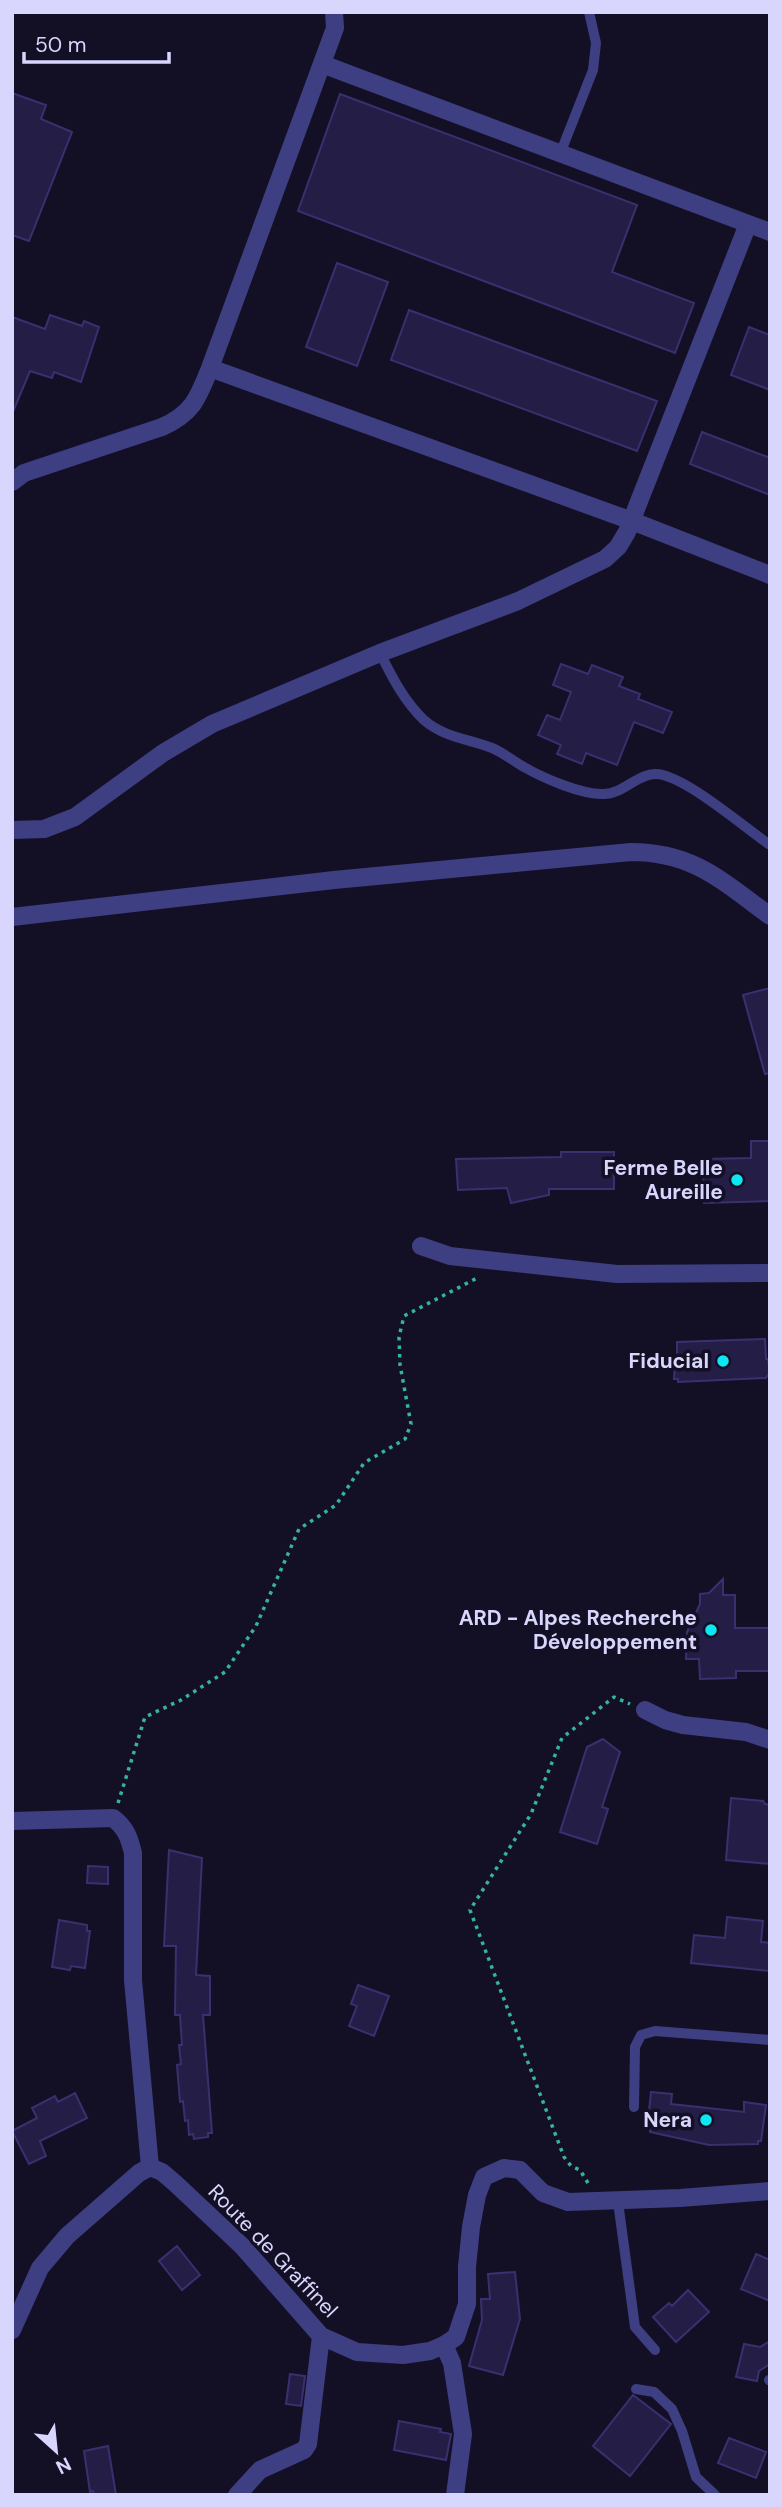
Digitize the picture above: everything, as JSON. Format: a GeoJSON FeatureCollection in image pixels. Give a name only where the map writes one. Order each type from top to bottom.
{"type":"FeatureCollection","features":[{"type":"Feature","properties":{"kind":"street"},"geometry":{"type":"LineString","coordinates":[[12,482],[24,473],[176,421],[194,405],[335,27],[334,12]]}},
{"type":"Feature","properties":{"kind":"street"},"geometry":{"type":"LineString","coordinates":[[321,64],[770,232]]}},
{"type":"Feature","properties":{"kind":"street"},"geometry":{"type":"LineString","coordinates":[[12,830],[44,829],[75,817],[191,735],[212,724],[380,653],[517,601],[604,559],[618,547],[632,520],[748,224]]}},
{"type":"Feature","properties":{"kind":"street"},"geometry":{"type":"LineString","coordinates":[[210,368],[632,520],[770,575]]}},
{"type":"Feature","properties":{"kind":"street"},"geometry":{"type":"LineString","coordinates":[[12,916],[347,879],[654,852],[679,858],[709,872],[770,916]]}},
{"type":"Feature","properties":{"kind":"street"},"geometry":{"type":"LineString","coordinates":[[421,1246],[450,1256],[617,1274],[770,1273]]}},
{"type":"Feature","properties":{"kind":"street"},"geometry":{"type":"LineString","coordinates":[[645,1710],[683,1725],[746,1732],[770,1740]]}},
{"type":"Feature","properties":{"kind":"street"},"geometry":{"type":"LineString","coordinates":[[746,1732],[770,1729]]}},
{"type":"Feature","properties":{"kind":"street"},"geometry":{"type":"LineString","coordinates":[[12,1821],[113,1818],[123,1825],[129,1836],[133,1853],[133,1980],[150,2167],[139,2173],[67,2236],[40,2268],[12,2330]]}},
{"type":"Feature","properties":{"kind":"street","name":"Route de Graffinel"},"geometry":{"type":"LineString","coordinates":[[150,2167],[162,2172],[176,2184],[243,2248],[321,2336],[357,2352],[380,2354],[403,2355],[444,2346]]}},
{"type":"Feature","properties":{"kind":"street"},"geometry":{"type":"LineString","coordinates":[[455,2495],[463,2434],[452,2363],[444,2346],[456,2337],[467,2304],[471,2227],[477,2195],[484,2177],[504,2168],[520,2170],[543,2193],[568,2202],[618,2202],[770,2191]]}},
{"type":"Feature","properties":{"kind":"street"},"geometry":{"type":"LineString","coordinates":[[237,2495],[260,2470],[304,2450],[309,2444],[321,2336]]}},
{"type":"Feature","properties":{"kind":"lane"},"geometry":{"type":"LineString","coordinates":[[560,154],[593,70],[596,43],[589,12]]}},
{"type":"Feature","properties":{"kind":"lane"},"geometry":{"type":"LineString","coordinates":[[380,653],[407,700],[423,719],[443,733],[490,747],[536,774],[589,793],[615,792],[640,778],[662,775],[688,787],[770,845]]}},
{"type":"Feature","properties":{"kind":"lane"},"geometry":{"type":"LineString","coordinates":[[634,2107],[635,2046],[641,2035],[655,2031],[770,2040]]}},
{"type":"Feature","properties":{"kind":"lane"},"geometry":{"type":"LineString","coordinates":[[618,2202],[635,2326],[654,2350]]}},
{"type":"Feature","properties":{"kind":"lane"},"geometry":{"type":"LineString","coordinates":[[636,2389],[654,2392],[672,2409],[682,2431],[696,2477],[715,2495]]}},
{"type":"Feature","properties":{"kind":"path"},"geometry":{"type":"LineString","coordinates":[[113,1818],[145,1717],[181,1700],[225,1672],[256,1626],[299,1530],[335,1505],[364,1462],[405,1438],[411,1424],[400,1365],[399,1337],[404,1316],[477,1279],[492,1261]]}},
{"type":"Feature","properties":{"kind":"path"},"geometry":{"type":"LineString","coordinates":[[589,2202],[588,2181],[580,2169],[571,2166],[564,2157],[470,1910],[531,1814],[562,1738],[614,1698],[645,1710]]}},
{"type":"Feature","properties":{"kind":"building"},"geometry":{"type":"Polygon","coordinates":[[[12,93],[46,105],[41,119],[72,132],[29,241],[12,235],[12,93]]]}},
{"type":"Feature","properties":{"kind":"building"},"geometry":{"type":"Polygon","coordinates":[[[340,94],[637,205],[612,272],[694,303],[675,353],[298,211],[340,94]]]}},
{"type":"Feature","properties":{"kind":"building"},"geometry":{"type":"Polygon","coordinates":[[[337,263],[388,282],[357,366],[306,347],[337,263]]]}},
{"type":"Feature","properties":{"kind":"building"},"geometry":{"type":"Polygon","coordinates":[[[409,310],[657,401],[637,451],[391,360],[409,310]]]}},
{"type":"Feature","properties":{"kind":"building"},"geometry":{"type":"Polygon","coordinates":[[[50,315],[82,326],[84,321],[99,327],[81,382],[54,372],[52,378],[30,371],[12,414],[12,317],[45,329],[50,315]]]}},
{"type":"Feature","properties":{"kind":"building"},"geometry":{"type":"Polygon","coordinates":[[[749,327],[770,335],[770,390],[731,375],[749,327]]]}},
{"type":"Feature","properties":{"kind":"building"},"geometry":{"type":"Polygon","coordinates":[[[702,432],[770,458],[770,495],[690,464],[702,432]]]}},
{"type":"Feature","properties":{"kind":"building"},"geometry":{"type":"Polygon","coordinates":[[[561,664],[588,674],[592,665],[623,677],[619,686],[640,694],[638,699],[672,712],[663,733],[634,722],[617,765],[586,753],[582,764],[557,754],[561,745],[538,735],[547,715],[560,720],[571,692],[553,685],[561,664]]]}},
{"type":"Feature","properties":{"kind":"building"},"geometry":{"type":"Polygon","coordinates":[[[770,988],[770,1073],[765,1074],[743,995],[770,988]]]}},
{"type":"Feature","properties":{"kind":"building","name":"Ferme Belle Aureille"},"geometry":{"type":"Polygon","coordinates":[[[751,1141],[770,1141],[770,1201],[704,1203],[703,1159],[751,1158],[751,1141]]]}},
{"type":"Feature","properties":{"kind":"building"},"geometry":{"type":"Polygon","coordinates":[[[561,1152],[614,1152],[614,1189],[549,1189],[549,1195],[511,1203],[507,1188],[458,1190],[456,1159],[561,1157],[561,1152]]]}},
{"type":"Feature","properties":{"kind":"building","name":"Fiducial"},"geometry":{"type":"Polygon","coordinates":[[[765,1339],[770,1372],[766,1378],[678,1382],[678,1379],[674,1379],[677,1342],[765,1339]]]}},
{"type":"Feature","properties":{"kind":"building","name":"ARD - Alpes Recherche Développement"},"geometry":{"type":"Polygon","coordinates":[[[723,1579],[723,1595],[735,1595],[735,1628],[770,1628],[770,1671],[736,1671],[736,1678],[700,1679],[699,1659],[686,1659],[687,1632],[700,1604],[700,1594],[709,1593],[723,1579]]]}},
{"type":"Feature","properties":{"kind":"building"},"geometry":{"type":"Polygon","coordinates":[[[603,1739],[620,1752],[602,1807],[608,1809],[597,1844],[560,1832],[587,1747],[603,1739]]]}},
{"type":"Feature","properties":{"kind":"building"},"geometry":{"type":"Polygon","coordinates":[[[731,1798],[763,1801],[770,1805],[770,1864],[726,1860],[731,1798]]]}},
{"type":"Feature","properties":{"kind":"building"},"geometry":{"type":"Polygon","coordinates":[[[169,1850],[202,1858],[196,1975],[210,1976],[210,2015],[203,2015],[212,2133],[208,2133],[208,2137],[194,2139],[193,2134],[189,2135],[183,2101],[180,2102],[177,2065],[181,2064],[179,2045],[182,2045],[180,2015],[175,2015],[176,1946],[164,1946],[169,1850]]]}},
{"type":"Feature","properties":{"kind":"building"},"geometry":{"type":"Polygon","coordinates":[[[88,1866],[108,1867],[108,1884],[87,1883],[88,1866]]]}},
{"type":"Feature","properties":{"kind":"building"},"geometry":{"type":"Polygon","coordinates":[[[727,1917],[763,1921],[761,1942],[770,1943],[770,1971],[691,1963],[694,1935],[725,1938],[727,1917]]]}},
{"type":"Feature","properties":{"kind":"building"},"geometry":{"type":"Polygon","coordinates":[[[59,1920],[87,1925],[87,1931],[90,1931],[85,1968],[71,1966],[70,1970],[52,1967],[59,1920]]]}},
{"type":"Feature","properties":{"kind":"building"},"geometry":{"type":"Polygon","coordinates":[[[358,1985],[389,1996],[374,2036],[349,2026],[357,2006],[351,2004],[358,1985]]]}},
{"type":"Feature","properties":{"kind":"building","name":"Nera"},"geometry":{"type":"Polygon","coordinates":[[[651,2092],[672,2094],[671,2104],[744,2112],[744,2102],[766,2105],[761,2141],[758,2141],[758,2144],[709,2145],[650,2132],[650,2129],[647,2129],[651,2092]]]}},
{"type":"Feature","properties":{"kind":"building"},"geometry":{"type":"Polygon","coordinates":[[[75,2093],[87,2118],[40,2141],[46,2156],[29,2164],[12,2131],[37,2118],[32,2108],[55,2096],[58,2102],[75,2093]]]}},
{"type":"Feature","properties":{"kind":"building"},"geometry":{"type":"Polygon","coordinates":[[[177,2246],[200,2275],[182,2290],[159,2261],[177,2246]]]}},
{"type":"Feature","properties":{"kind":"building"},"geometry":{"type":"Polygon","coordinates":[[[756,2254],[770,2260],[770,2301],[741,2289],[756,2254]]]}},
{"type":"Feature","properties":{"kind":"building"},"geometry":{"type":"Polygon","coordinates":[[[515,2272],[520,2319],[503,2375],[469,2366],[482,2320],[481,2299],[490,2299],[488,2274],[515,2272]]]}},
{"type":"Feature","properties":{"kind":"building"},"geometry":{"type":"Polygon","coordinates":[[[688,2290],[709,2312],[676,2342],[653,2317],[669,2303],[672,2306],[688,2290]]]}},
{"type":"Feature","properties":{"kind":"building"},"geometry":{"type":"Polygon","coordinates":[[[770,2341],[770,2364],[759,2371],[757,2381],[736,2377],[744,2344],[760,2347],[770,2341]]]}},
{"type":"Feature","properties":{"kind":"building"},"geometry":{"type":"Polygon","coordinates":[[[290,2374],[305,2376],[301,2406],[286,2404],[290,2374]]]}},
{"type":"Feature","properties":{"kind":"building"},"geometry":{"type":"Polygon","coordinates":[[[633,2395],[671,2424],[630,2476],[593,2446],[633,2395]]]}},
{"type":"Feature","properties":{"kind":"building"},"geometry":{"type":"Polygon","coordinates":[[[399,2421],[441,2429],[440,2432],[451,2434],[446,2460],[394,2450],[399,2421]]]}},
{"type":"Feature","properties":{"kind":"building"},"geometry":{"type":"Polygon","coordinates":[[[729,2438],[766,2452],[756,2478],[718,2463],[729,2438]]]}},
{"type":"Feature","properties":{"kind":"building"},"geometry":{"type":"Polygon","coordinates":[[[108,2446],[116,2495],[94,2495],[93,2491],[90,2492],[84,2451],[108,2446]]]}},
{"type":"Feature","properties":{"kind":"place","name":"Ferme Belle Aureille"},"geometry":{"type":"Point","coordinates":[737,1180]}},
{"type":"Feature","properties":{"kind":"place","name":"Fiducial"},"geometry":{"type":"Point","coordinates":[723,1361]}},
{"type":"Feature","properties":{"kind":"place","name":"ARD - Alpes Recherche Développement"},"geometry":{"type":"Point","coordinates":[711,1630]}},
{"type":"Feature","properties":{"kind":"place","name":"Nera"},"geometry":{"type":"Point","coordinates":[706,2120]}}]}
